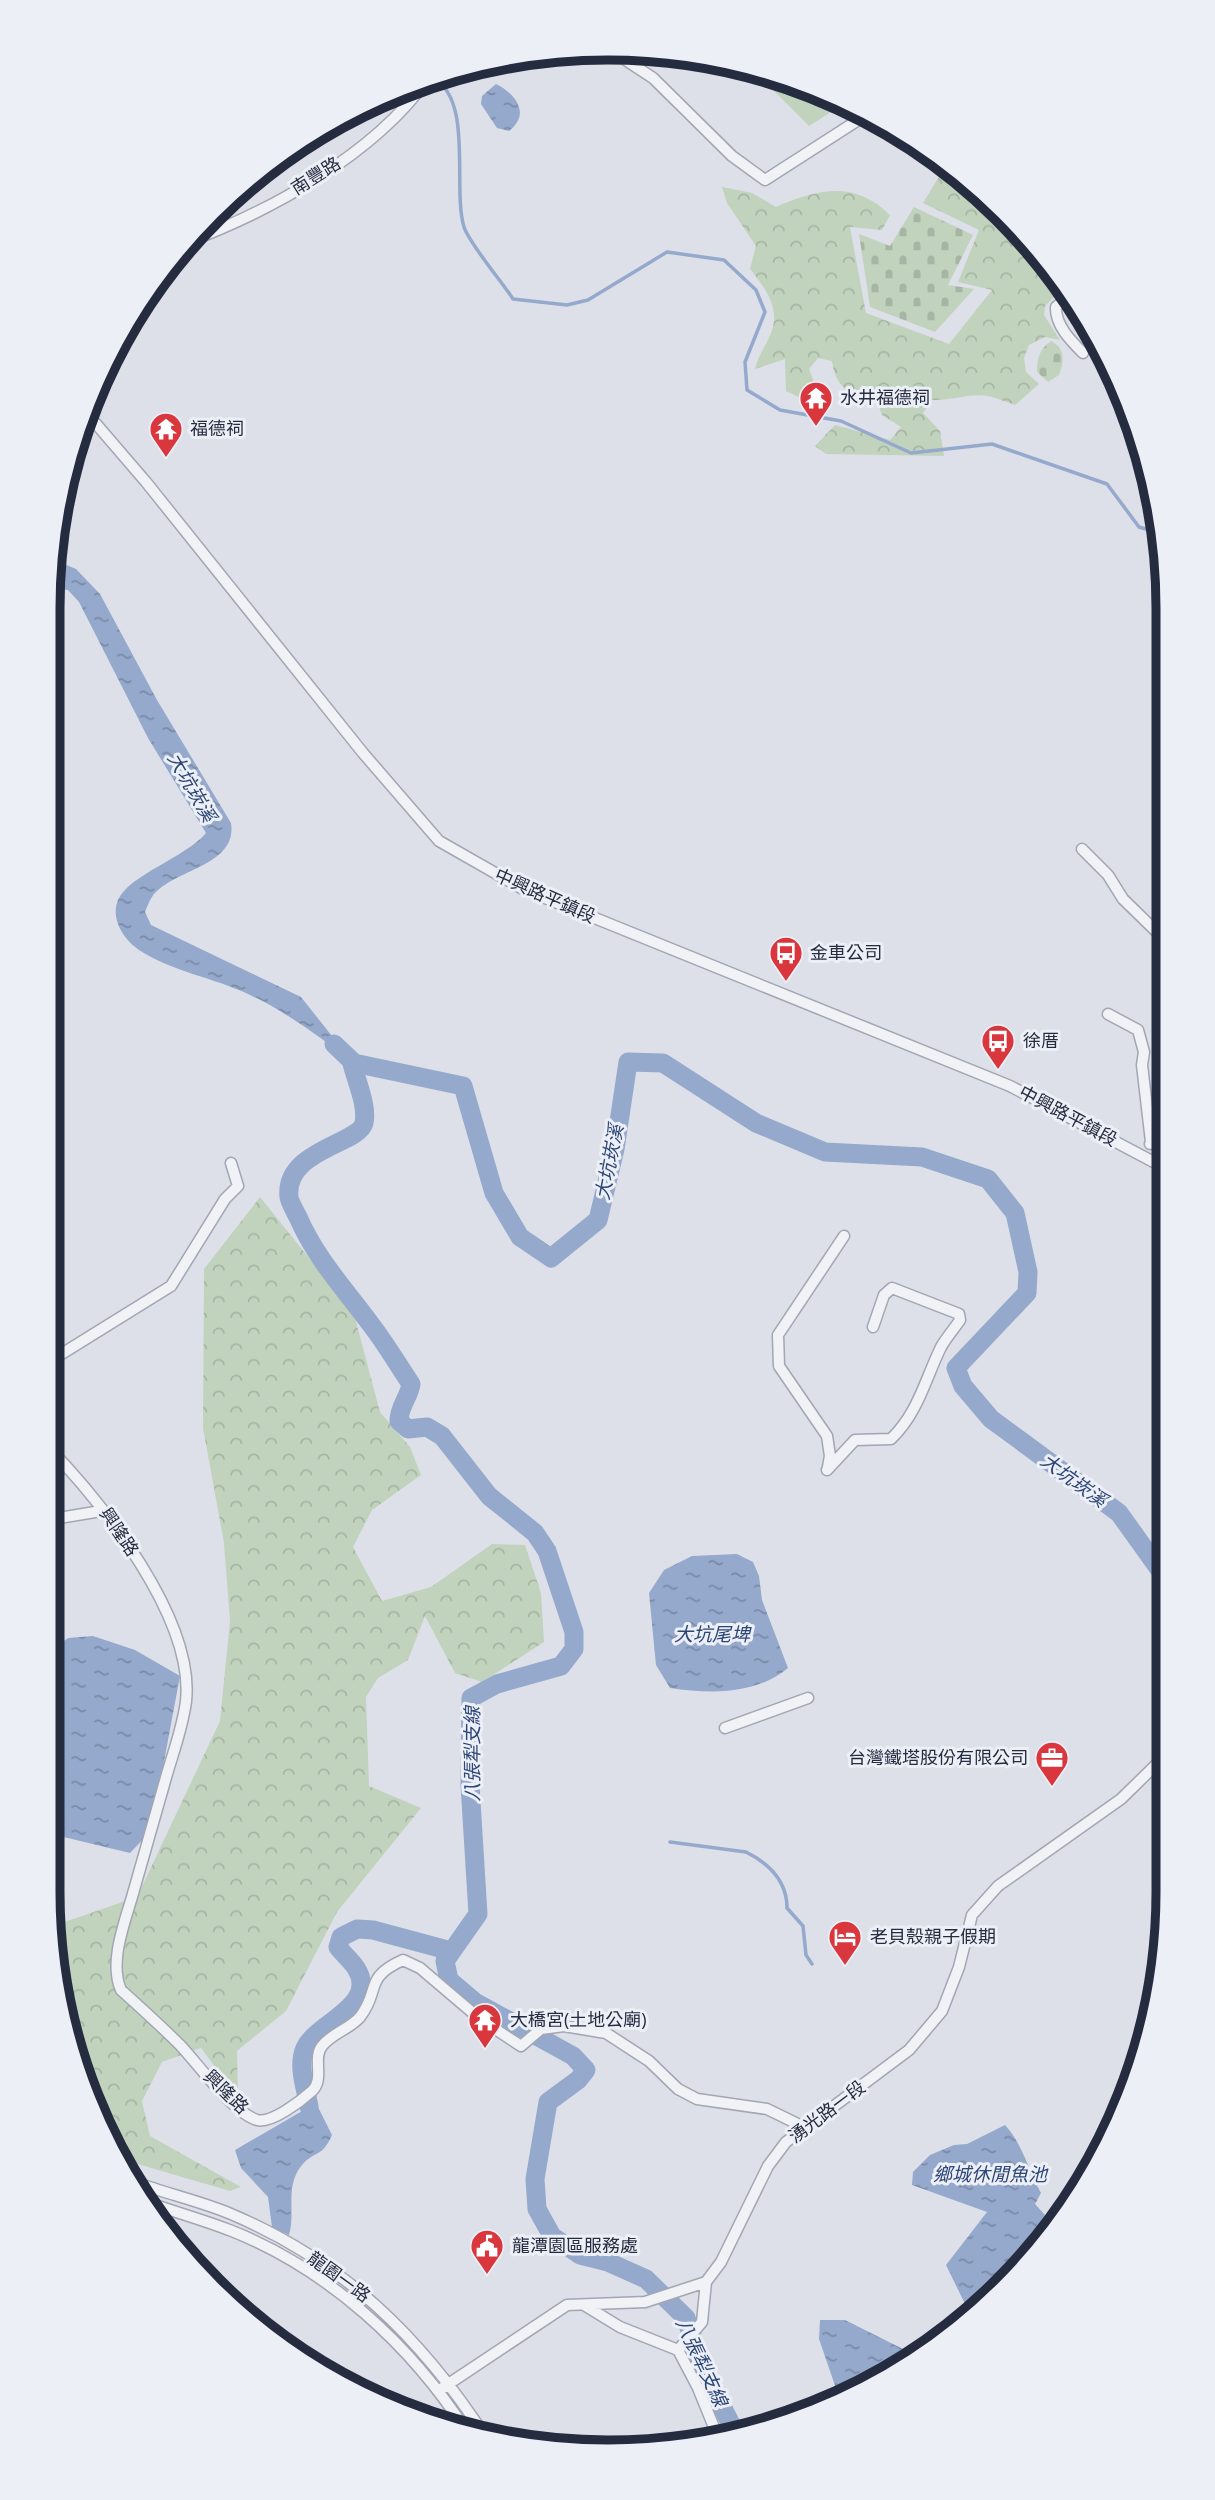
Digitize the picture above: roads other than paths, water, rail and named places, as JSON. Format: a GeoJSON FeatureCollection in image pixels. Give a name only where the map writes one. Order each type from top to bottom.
{"type":"FeatureCollection","features":[{"type":"Feature","properties":{"kind":"street"},"geometry":{"type":"LineString","coordinates":[[627,61],[653,78],[732,156],[765,180],[858,120]]}},
{"type":"Feature","properties":{"kind":"street","name":"南豐路"},"geometry":{"type":"LineString","coordinates":[[206,235],[242,220],[336,165],[381,131],[413,96]]}},
{"type":"Feature","properties":{"kind":"street"},"geometry":{"type":"LineString","coordinates":[[1062,302],[1056,307],[1055,313],[1064,330],[1083,353]]}},
{"type":"Feature","properties":{"kind":"street","name":"中興路平鎮段"},"geometry":{"type":"LineString","coordinates":[[93,420],[146,482],[363,753],[439,841],[523,889],[1010,1086],[1156,1163]]}},
{"type":"Feature","properties":{"kind":"street"},"geometry":{"type":"LineString","coordinates":[[1082,849],[1108,875],[1123,899],[1156,931]]}},
{"type":"Feature","properties":{"kind":"street"},"geometry":{"type":"LineString","coordinates":[[1108,1014],[1138,1030],[1144,1052],[1142,1065],[1152,1143]]}},
{"type":"Feature","properties":{"kind":"street"},"geometry":{"type":"LineString","coordinates":[[1143,1155],[1156,1139]]}},
{"type":"Feature","properties":{"kind":"street"},"geometry":{"type":"LineString","coordinates":[[60,1355],[171,1286],[225,1199],[239,1186],[231,1163]]}},
{"type":"Feature","properties":{"kind":"street"},"geometry":{"type":"LineString","coordinates":[[844,1236],[778,1335],[779,1366],[827,1436],[830,1456],[827,1470],[855,1440],[891,1439],[902,1429],[922,1397],[942,1347],[960,1320],[959,1314],[892,1288],[884,1296],[873,1327]]}},
{"type":"Feature","properties":{"kind":"street","name":"興隆路"},"geometry":{"type":"LineString","coordinates":[[60,1459],[81,1481],[102,1511],[127,1539],[171,1625],[182,1658],[186,1699],[121,1938],[117,1980],[121,1990],[244,2111],[257,2120],[272,2120],[314,2090],[318,2080],[317,2052],[323,2043],[358,2020],[366,2009],[376,1979],[384,1968],[403,1960],[420,1968],[480,2019],[521,2046],[541,2029],[564,2026],[606,2034],[649,2061],[678,2089],[697,2099],[767,2109],[804,2127]]}},
{"type":"Feature","properties":{"kind":"street"},"geometry":{"type":"LineString","coordinates":[[60,1518],[102,1511]]}},
{"type":"Feature","properties":{"kind":"street"},"geometry":{"type":"LineString","coordinates":[[726,1728],[808,1698]]}},
{"type":"Feature","properties":{"kind":"street","name":"湧光路一段"},"geometry":{"type":"LineString","coordinates":[[706,2282],[721,2262],[768,2166],[786,2142],[882,2071],[926,2032],[942,2011],[959,1967],[972,1915],[998,1886],[1121,1800],[1156,1765]]}},
{"type":"Feature","properties":{"kind":"street","name":"龍園一路"},"geometry":{"type":"LineString","coordinates":[[145,2186],[229,2213],[315,2258],[393,2319],[449,2385],[477,2424]]}},
{"type":"Feature","properties":{"kind":"street","name":"龍園一路"},"geometry":{"type":"LineString","coordinates":[[159,2206],[233,2232],[289,2260],[378,2324],[404,2349],[458,2420]]}},
{"type":"Feature","properties":{"kind":"street"},"geometry":{"type":"LineString","coordinates":[[438,2391],[567,2305],[645,2302],[706,2282],[702,2322],[678,2350]]}},
{"type":"Feature","properties":{"kind":"street"},"geometry":{"type":"LineString","coordinates":[[584,2305],[620,2327],[678,2350],[698,2388],[715,2430]]}},
{"type":"Feature","properties":{"kind":"water"},"geometry":{"type":"Polygon","coordinates":[[[496,84],[510,93],[520,111],[516,125],[509,131],[497,128],[481,104],[482,96],[496,84]]]}},
{"type":"Feature","properties":{"kind":"water"},"geometry":{"type":"Polygon","coordinates":[[[62,563],[76,569],[100,594],[157,700],[231,823],[230,838],[224,849],[214,858],[161,888],[152,897],[145,912],[151,925],[301,997],[351,1060],[275,1008],[235,988],[151,957],[133,946],[124,935],[117,922],[116,907],[124,891],[145,874],[197,842],[206,833],[148,738],[79,602],[68,590],[61,589],[62,563]]]}},
{"type":"Feature","properties":{"kind":"water","name":"大坑尾埤"},"geometry":{"type":"Polygon","coordinates":[[[737,1554],[753,1562],[759,1576],[762,1600],[788,1668],[775,1677],[747,1688],[701,1691],[670,1688],[656,1665],[649,1593],[664,1570],[692,1556],[737,1554]]]}},
{"type":"Feature","properties":{"kind":"water"},"geometry":{"type":"Polygon","coordinates":[[[93,1636],[135,1650],[180,1676],[151,1831],[130,1853],[60,1836],[60,1644],[68,1638],[93,1636]]]}},
{"type":"Feature","properties":{"kind":"water"},"geometry":{"type":"Polygon","coordinates":[[[316,2103],[332,2135],[322,2151],[302,2165],[293,2182],[289,2235],[272,2227],[268,2197],[241,2168],[235,2150],[316,2103]]]}},
{"type":"Feature","properties":{"kind":"water","name":"鄉城休閒魚池"},"geometry":{"type":"Polygon","coordinates":[[[1005,2125],[1021,2149],[1041,2193],[1035,2204],[1045,2215],[998,2276],[966,2307],[946,2265],[987,2212],[912,2185],[913,2172],[930,2155],[954,2145],[967,2144],[1005,2125]]]}},
{"type":"Feature","properties":{"kind":"water"},"geometry":{"type":"Polygon","coordinates":[[[820,2320],[845,2320],[907,2351],[837,2390],[819,2339],[820,2320]]]}},
{"type":"Feature","properties":{"kind":"waterway"},"geometry":{"type":"LineString","coordinates":[[442,86],[453,105],[458,124],[464,227],[513,299],[567,305],[588,300],[667,252],[724,260],[756,290],[765,312],[745,362],[747,390],[780,410],[841,421],[911,453],[992,444],[1107,484],[1139,527],[1150,530]]}},
{"type":"Feature","properties":{"kind":"waterway","name":"大坑崁溪"},"geometry":{"type":"LineString","coordinates":[[334,1044],[354,1063],[463,1086],[494,1193],[520,1237],[551,1258],[598,1220],[615,1149],[628,1062],[663,1063],[756,1123],[825,1152],[922,1157],[988,1179],[1015,1213],[1028,1272],[1027,1293],[956,1368],[963,1386],[991,1419],[1119,1513],[1156,1565]]}},
{"type":"Feature","properties":{"kind":"waterway","name":"八張犁支線"},"geometry":{"type":"LineString","coordinates":[[351,1060],[363,1100],[364,1123],[349,1137],[309,1158],[298,1169],[291,1181],[290,1202],[322,1260],[377,1333],[411,1384],[399,1421],[408,1429],[427,1427],[442,1436],[489,1496],[535,1533],[547,1551],[574,1632],[574,1649],[561,1666],[497,1684],[471,1698],[470,1785],[478,1914],[445,1961],[449,1980],[475,2002],[573,2056],[586,2070],[578,2080],[548,2102],[535,2179],[537,2209],[552,2236],[580,2255],[608,2262],[646,2279],[686,2318],[700,2363],[732,2426]]}},
{"type":"Feature","properties":{"kind":"waterway"},"geometry":{"type":"LineString","coordinates":[[670,1842],[746,1852],[770,1868],[784,1890],[787,1908],[803,1926],[806,1955],[812,1964]]}},
{"type":"Feature","properties":{"kind":"waterway","name":"大坑崁溪"},"geometry":{"type":"LineString","coordinates":[[309,2107],[302,2070],[305,2048],[311,2039],[344,2012],[360,1993],[361,1981],[356,1968],[338,1947],[341,1937],[357,1929],[373,1930],[451,1951]]}},
{"type":"Feature","properties":{"kind":"place","name":"水井福德祠"},"geometry":{"type":"Point","coordinates":[816,428]}},
{"type":"Feature","properties":{"kind":"place","name":"福德祠"},"geometry":{"type":"Point","coordinates":[166,459]}},
{"type":"Feature","properties":{"kind":"place","name":"金車公司"},"geometry":{"type":"Point","coordinates":[786,983]}},
{"type":"Feature","properties":{"kind":"place","name":"徐厝"},"geometry":{"type":"Point","coordinates":[998,1071]}},
{"type":"Feature","properties":{"kind":"place","name":"台灣鐵塔股份有限公司"},"geometry":{"type":"Point","coordinates":[1052,1788]}},
{"type":"Feature","properties":{"kind":"place","name":"老貝殼親子假期"},"geometry":{"type":"Point","coordinates":[845,1967]}},
{"type":"Feature","properties":{"kind":"place","name":"大橋宮(土地公廟)"},"geometry":{"type":"Point","coordinates":[485,2050]}},
{"type":"Feature","properties":{"kind":"place","name":"龍潭園區服務處"},"geometry":{"type":"Point","coordinates":[487,2276]}}]}
